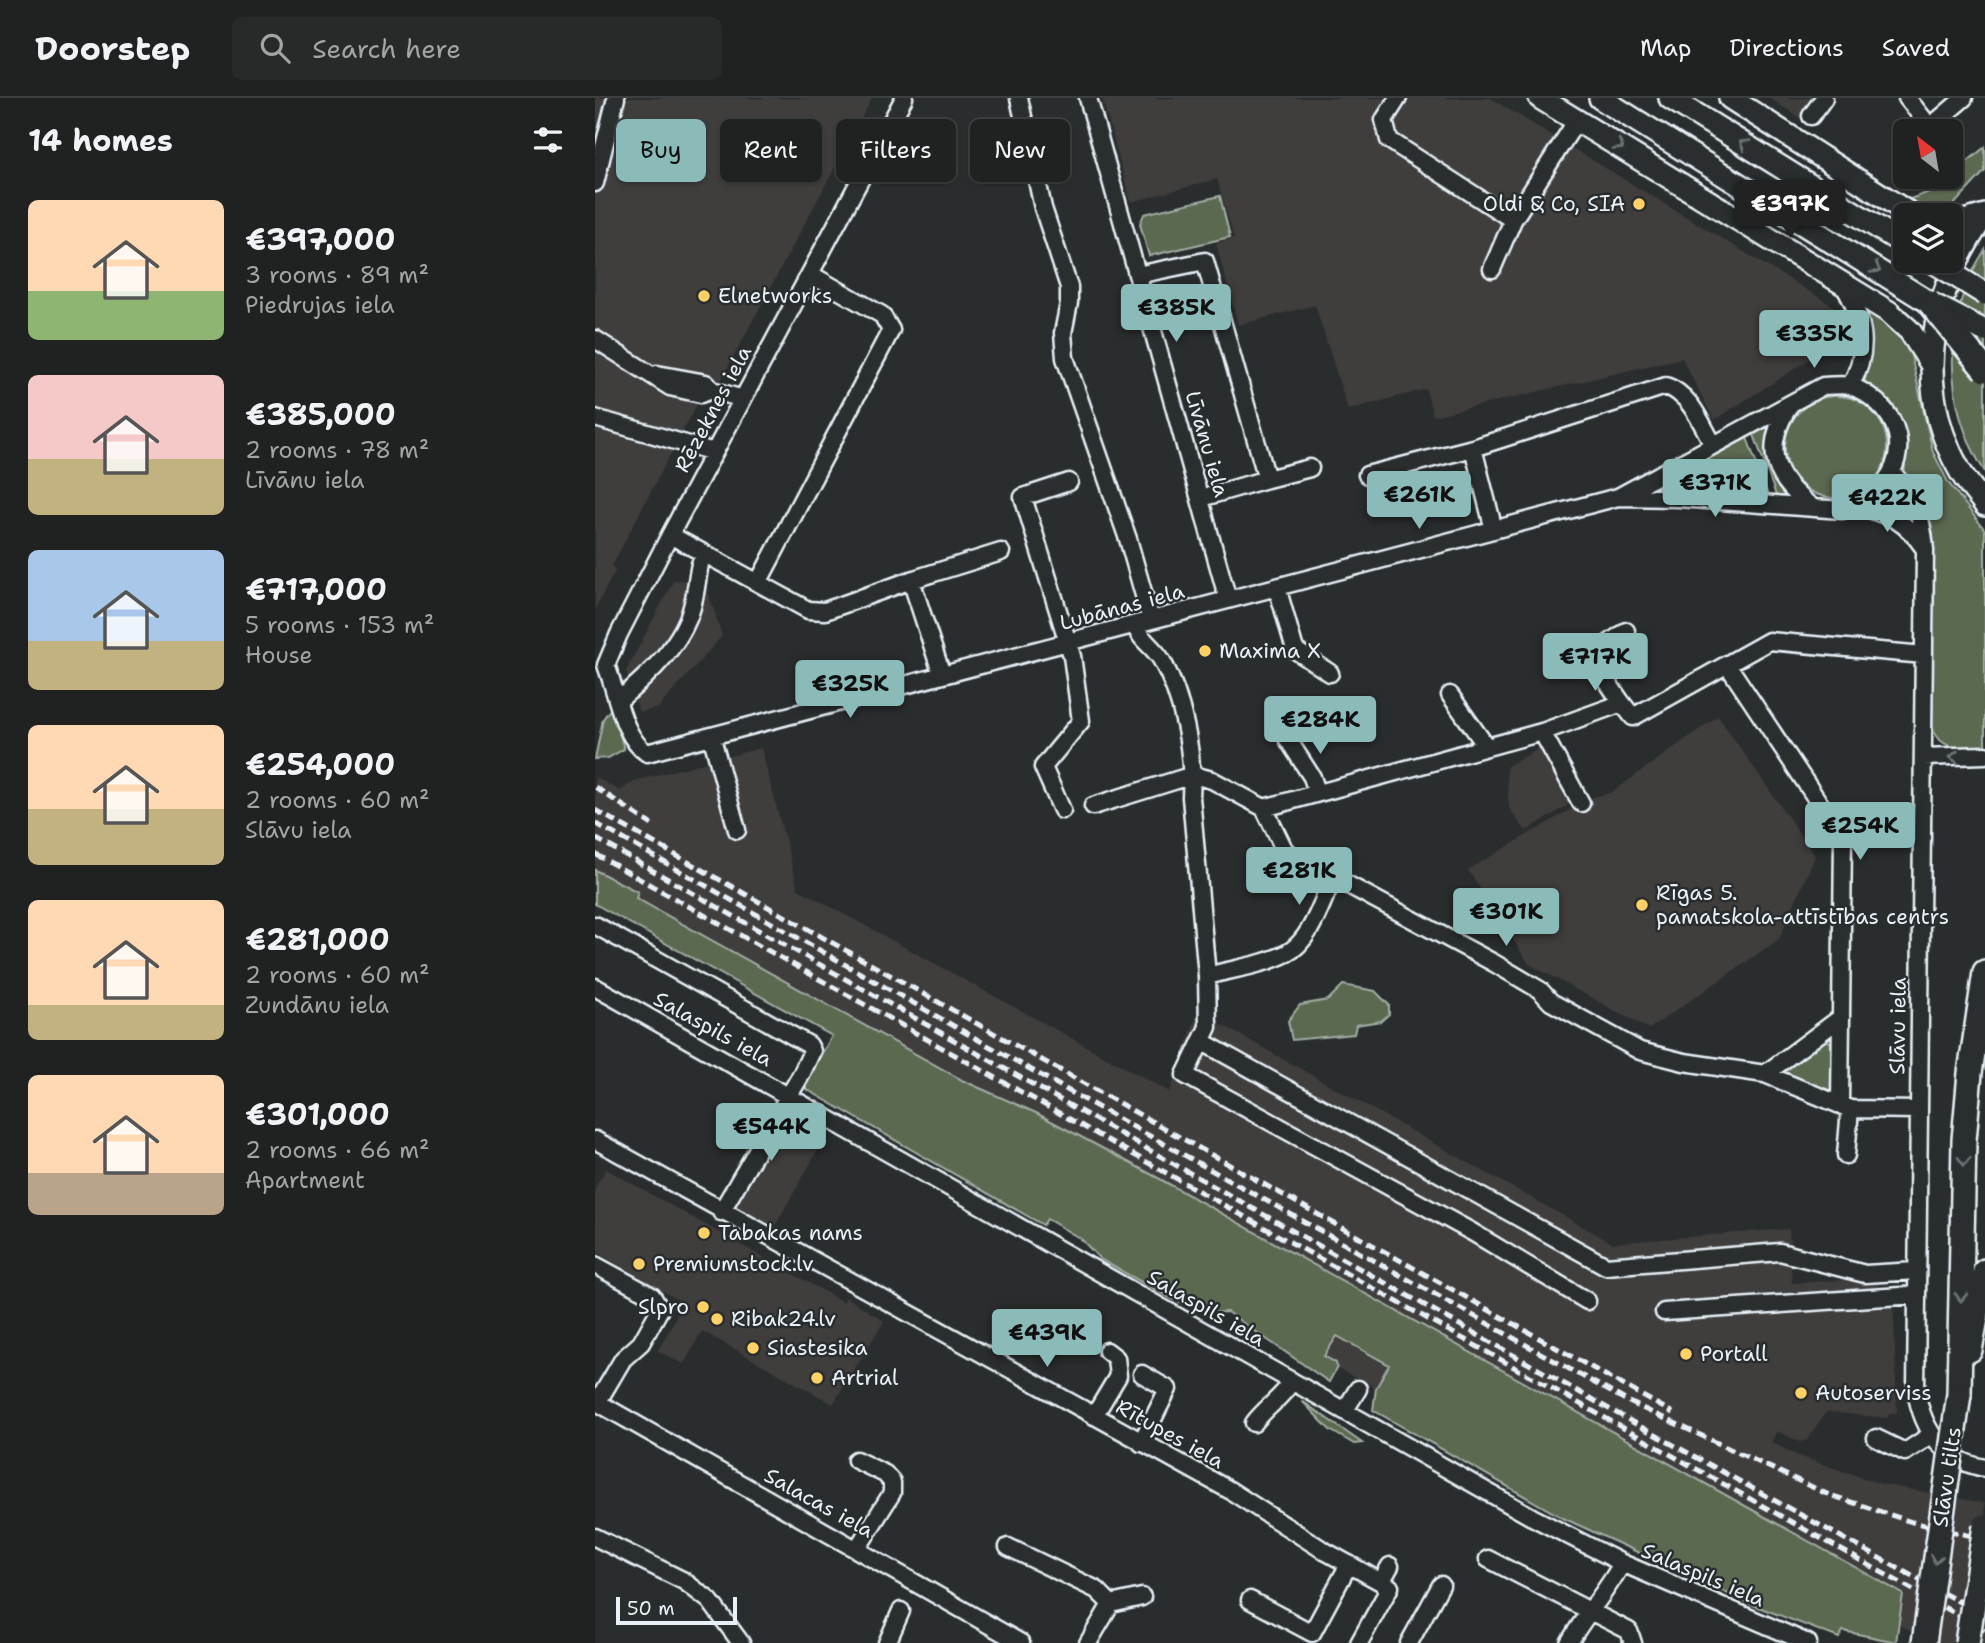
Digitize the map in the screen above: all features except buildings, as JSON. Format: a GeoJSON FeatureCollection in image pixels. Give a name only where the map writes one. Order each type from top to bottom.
{"type":"FeatureCollection","features":[{"type":"Feature","properties":{"kind":"highway"},"geometry":{"type":"LineString","coordinates":[[1930,303],[1985,370]]}},
{"type":"Feature","properties":{"kind":"highway"},"geometry":{"type":"LineString","coordinates":[[1959,1394],[1964,1140],[1970,1073],[1985,972]]}},
{"type":"Feature","properties":{"kind":"highway","name":"Slāvu tilts"},"geometry":{"type":"LineString","coordinates":[[1924,1643],[1959,1394],[1977,1320],[1985,1271]]}},
{"type":"Feature","properties":{"kind":"highway"},"geometry":{"type":"LineString","coordinates":[[1967,1643],[1985,1526]]}},
{"type":"Feature","properties":{"kind":"main road"},"geometry":{"type":"LineString","coordinates":[[1540,98],[1889,312],[1910,331],[1931,364]]}},
{"type":"Feature","properties":{"kind":"main road"},"geometry":{"type":"LineString","coordinates":[[1600,98],[1930,303],[1985,331]]}},
{"type":"Feature","properties":{"kind":"main road"},"geometry":{"type":"LineString","coordinates":[[1670,98],[1893,237]]}},
{"type":"Feature","properties":{"kind":"main road"},"geometry":{"type":"LineString","coordinates":[[1730,98],[1893,203]]}},
{"type":"Feature","properties":{"kind":"main road"},"geometry":{"type":"LineString","coordinates":[[1963,221],[1985,215]]}},
{"type":"Feature","properties":{"kind":"main road"},"geometry":{"type":"LineString","coordinates":[[1985,215],[1962,248],[1945,285],[1934,324],[1931,364],[1939,419],[1959,470],[1985,505]]}},
{"type":"Feature","properties":{"kind":"main road"},"geometry":{"type":"LineString","coordinates":[[1951,273],[1985,294]]}},
{"type":"Feature","properties":{"kind":"street"},"geometry":{"type":"LineString","coordinates":[[595,183],[615,98]]}},
{"type":"Feature","properties":{"kind":"street","name":"Rēzeknes iela"},"geometry":{"type":"LineString","coordinates":[[638,748],[601,663],[904,98]]}},
{"type":"Feature","properties":{"kind":"street"},"geometry":{"type":"LineString","coordinates":[[1019,98],[1043,208],[1069,286],[1069,303],[1063,333],[1065,358],[1128,539],[1151,620]]}},
{"type":"Feature","properties":{"kind":"street","name":"Līvānu iela"},"geometry":{"type":"LineString","coordinates":[[1088,98],[1228,600]]}},
{"type":"Feature","properties":{"kind":"street"},"geometry":{"type":"LineString","coordinates":[[1398,98],[1384,120],[1389,140],[1513,220]]}},
{"type":"Feature","properties":{"kind":"street"},"geometry":{"type":"LineString","coordinates":[[1811,116],[1824,98]]}},
{"type":"Feature","properties":{"kind":"street"},"geometry":{"type":"LineString","coordinates":[[1907,98],[1930,127],[1964,98]]}},
{"type":"Feature","properties":{"kind":"street"},"geometry":{"type":"LineString","coordinates":[[1492,269],[1513,220],[1577,120]]}},
{"type":"Feature","properties":{"kind":"street"},"geometry":{"type":"LineString","coordinates":[[1137,275],[1205,261],[1267,479]]}},
{"type":"Feature","properties":{"kind":"street"},"geometry":{"type":"LineString","coordinates":[[758,583],[891,330],[882,314],[810,274]]}},
{"type":"Feature","properties":{"kind":"street"},"geometry":{"type":"LineString","coordinates":[[1843,284],[1858,310],[1865,341],[1858,372],[1850,386]]}},
{"type":"Feature","properties":{"kind":"street"},"geometry":{"type":"LineString","coordinates":[[595,339],[625,361],[654,374],[670,387],[701,394],[712,390],[743,399]]}},
{"type":"Feature","properties":{"kind":"street"},"geometry":{"type":"LineString","coordinates":[[1367,475],[1473,448],[1666,386],[1678,390],[1686,399],[1713,444]]}},
{"type":"Feature","properties":{"kind":"street"},"geometry":{"type":"LineString","coordinates":[[1823,386],[1850,386],[1870,395],[1887,411],[1896,430],[1899,454],[1892,472],[1878,492],[1858,505],[1842,510],[1812,508],[1789,490],[1777,468],[1774,444],[1779,422],[1791,403],[1823,386]]}},
{"type":"Feature","properties":{"kind":"street","name":"Lubānas iela"},"geometry":{"type":"LineString","coordinates":[[638,748],[647,753],[712,738],[1618,497],[1791,403]]}},
{"type":"Feature","properties":{"kind":"street"},"geometry":{"type":"LineString","coordinates":[[595,418],[714,452]]}},
{"type":"Feature","properties":{"kind":"street"},"geometry":{"type":"LineString","coordinates":[[1473,448],[1495,530]]}},
{"type":"Feature","properties":{"kind":"street"},"geometry":{"type":"LineString","coordinates":[[1201,498],[1310,468]]}},
{"type":"Feature","properties":{"kind":"street","name":"Slāvu iela"},"geometry":{"type":"LineString","coordinates":[[1892,472],[1912,497],[1922,519],[1925,550],[1916,1391],[1920,1416],[1931,1435],[1946,1452],[1985,1468]]}},
{"type":"Feature","properties":{"kind":"street"},"geometry":{"type":"LineString","coordinates":[[1062,810],[1043,767],[1081,721],[1076,670],[1023,497],[1069,482]]}},
{"type":"Feature","properties":{"kind":"street","name":"Lubānas iela"},"geometry":{"type":"LineString","coordinates":[[1618,497],[1678,498],[1812,508]]}},
{"type":"Feature","properties":{"kind":"street"},"geometry":{"type":"LineString","coordinates":[[1858,505],[1896,517],[1910,528],[1925,550]]}},
{"type":"Feature","properties":{"kind":"street"},"geometry":{"type":"LineString","coordinates":[[670,535],[808,610],[825,611],[911,580],[1002,552]]}},
{"type":"Feature","properties":{"kind":"street"},"geometry":{"type":"LineString","coordinates":[[619,700],[653,669],[676,639],[691,609],[700,564]]}},
{"type":"Feature","properties":{"kind":"street"},"geometry":{"type":"LineString","coordinates":[[911,580],[942,676]]}},
{"type":"Feature","properties":{"kind":"street"},"geometry":{"type":"LineString","coordinates":[[1277,587],[1295,650],[1330,673]]}},
{"type":"Feature","properties":{"kind":"street"},"geometry":{"type":"LineString","coordinates":[[1135,625],[1142,638],[1153,646],[1172,680],[1193,775],[1191,797],[1207,976],[1208,1027],[1185,1075],[1472,1232],[1587,1301]]}},
{"type":"Feature","properties":{"kind":"street"},"geometry":{"type":"LineString","coordinates":[[1626,631],[1590,657],[1633,717],[1769,641],[1924,655]]}},
{"type":"Feature","properties":{"kind":"street"},"geometry":{"type":"LineString","coordinates":[[1727,664],[1843,839],[1839,1019],[1846,1155]]}},
{"type":"Feature","properties":{"kind":"street"},"geometry":{"type":"LineString","coordinates":[[1450,695],[1486,746]]}},
{"type":"Feature","properties":{"kind":"street"},"geometry":{"type":"LineString","coordinates":[[1264,808],[1542,732],[1622,703]]}},
{"type":"Feature","properties":{"kind":"street"},"geometry":{"type":"LineString","coordinates":[[1542,732],[1581,803]]}},
{"type":"Feature","properties":{"kind":"street"},"geometry":{"type":"LineString","coordinates":[[712,738],[737,830]]}},
{"type":"Feature","properties":{"kind":"street"},"geometry":{"type":"LineString","coordinates":[[1287,738],[1312,777],[1317,792]]}},
{"type":"Feature","properties":{"kind":"street"},"geometry":{"type":"LineString","coordinates":[[1923,757],[1985,755]]}},
{"type":"Feature","properties":{"kind":"street"},"geometry":{"type":"LineString","coordinates":[[1093,806],[1193,775],[1212,780],[1264,808],[1286,851],[1494,962],[1540,990],[1551,1002],[1640,1051],[1684,1062],[1765,1074],[1845,1107],[1918,1110]]}},
{"type":"Feature","properties":{"kind":"street"},"geometry":{"type":"LineString","coordinates":[[1207,976],[1288,953],[1307,931],[1333,878]]}},
{"type":"Feature","properties":{"kind":"street"},"geometry":{"type":"LineString","coordinates":[[595,925],[809,1045],[812,1051],[808,1063],[721,1212]]}},
{"type":"Feature","properties":{"kind":"street","name":"Salaspils iela"},"geometry":{"type":"LineString","coordinates":[[595,986],[1532,1517],[1622,1563],[1808,1643]]}},
{"type":"Feature","properties":{"kind":"street"},"geometry":{"type":"LineString","coordinates":[[1765,1074],[1839,1019]]}},
{"type":"Feature","properties":{"kind":"street"},"geometry":{"type":"LineString","coordinates":[[1201,1041],[1606,1266],[1780,1252],[1865,1274],[1916,1272]]}},
{"type":"Feature","properties":{"kind":"street","name":"Rītupes iela"},"geometry":{"type":"LineString","coordinates":[[595,1140],[721,1212],[1231,1491],[1385,1585]]}},
{"type":"Feature","properties":{"kind":"street"},"geometry":{"type":"LineString","coordinates":[[595,1265],[652,1296],[660,1309],[641,1343],[623,1359],[596,1402]]}},
{"type":"Feature","properties":{"kind":"street"},"geometry":{"type":"LineString","coordinates":[[1664,1312],[1916,1295]]}},
{"type":"Feature","properties":{"kind":"street"},"geometry":{"type":"LineString","coordinates":[[1094,1416],[1118,1376],[1116,1358],[1107,1352]]}},
{"type":"Feature","properties":{"kind":"street"},"geometry":{"type":"LineString","coordinates":[[1140,1443],[1168,1390],[1142,1374]]}},
{"type":"Feature","properties":{"kind":"street"},"geometry":{"type":"LineString","coordinates":[[1254,1423],[1292,1381]]}},
{"type":"Feature","properties":{"kind":"street"},"geometry":{"type":"LineString","coordinates":[[1345,1410],[1358,1389]]}},
{"type":"Feature","properties":{"kind":"street","name":"Salacas iela"},"geometry":{"type":"LineString","coordinates":[[596,1402],[1021,1643]]}},
{"type":"Feature","properties":{"kind":"street"},"geometry":{"type":"LineString","coordinates":[[1876,1438],[1905,1452],[1931,1435]]}},
{"type":"Feature","properties":{"kind":"street"},"geometry":{"type":"LineString","coordinates":[[856,1460],[885,1474],[892,1482],[892,1493],[857,1549]]}},
{"type":"Feature","properties":{"kind":"street"},"geometry":{"type":"LineString","coordinates":[[595,1537],[684,1581],[710,1601],[739,1643]]}},
{"type":"Feature","properties":{"kind":"street"},"geometry":{"type":"LineString","coordinates":[[1008,1547],[1097,1590],[1111,1604]]}},
{"type":"Feature","properties":{"kind":"street"},"geometry":{"type":"LineString","coordinates":[[1488,1559],[1629,1631],[1633,1643]]}},
{"type":"Feature","properties":{"kind":"street"},"geometry":{"type":"LineString","coordinates":[[1569,1643],[1587,1611],[1608,1589],[1622,1563]]}},
{"type":"Feature","properties":{"kind":"street"},"geometry":{"type":"LineString","coordinates":[[1250,1600],[1312,1633],[1349,1564]]}},
{"type":"Feature","properties":{"kind":"street"},"geometry":{"type":"LineString","coordinates":[[1359,1643],[1385,1585],[1390,1566]]}},
{"type":"Feature","properties":{"kind":"street"},"geometry":{"type":"LineString","coordinates":[[1409,1643],[1439,1589]]}},
{"type":"Feature","properties":{"kind":"street"},"geometry":{"type":"LineString","coordinates":[[1088,1643],[1111,1604],[1142,1597]]}},
{"type":"Feature","properties":{"kind":"street"},"geometry":{"type":"LineString","coordinates":[[887,1643],[901,1611]]}},
{"type":"Feature","properties":{"kind":"shaded area"},"geometry":{"type":"Polygon","coordinates":[[[595,98],[872,98],[861,119],[836,119],[836,165],[721,380],[700,399],[682,432],[612,566],[615,571],[595,609],[595,98]]]}},
{"type":"Feature","properties":{"kind":"shaded area"},"geometry":{"type":"Polygon","coordinates":[[[1102,98],[1490,98],[1833,306],[1850,334],[1714,420],[1682,358],[1433,416],[1426,389],[1348,410],[1315,305],[1238,325],[1216,243],[1234,238],[1217,179],[1131,202],[1102,98]]]}},
{"type":"Feature","properties":{"kind":"shaded area"},"geometry":{"type":"Polygon","coordinates":[[[1769,98],[1811,98],[1800,118],[1769,98]]]}},
{"type":"Feature","properties":{"kind":"shaded area"},"geometry":{"type":"Polygon","coordinates":[[[674,580],[705,582],[722,636],[658,708],[639,712],[626,671],[674,580]]]}},
{"type":"Feature","properties":{"kind":"shaded area","name":"Rīgas 5. pamatskola-attīstības centrs"},"geometry":{"type":"Polygon","coordinates":[[[1718,716],[1815,856],[1779,939],[1649,1029],[1529,964],[1468,870],[1590,798],[1611,793],[1718,716]]]}},
{"type":"Feature","properties":{"kind":"shaded area"},"geometry":{"type":"Polygon","coordinates":[[[761,748],[798,889],[1170,1092],[1197,1015],[1215,1021],[1612,1243],[1789,1229],[1792,1283],[1878,1278],[1879,1288],[1893,1289],[1897,1413],[1889,1413],[1888,1418],[1826,1412],[1807,1440],[1800,1442],[1777,1431],[1771,1442],[1796,1455],[1881,1484],[1985,1503],[1985,1643],[1936,1643],[1385,1373],[1376,1388],[1315,1358],[832,1036],[595,904],[595,777],[620,791],[634,781],[761,748]]]}},
{"type":"Feature","properties":{"kind":"shaded area"},"geometry":{"type":"Polygon","coordinates":[[[1540,748],[1571,803],[1526,831],[1509,808],[1506,767],[1540,748]]]}},
{"type":"Feature","properties":{"kind":"shaded area"},"geometry":{"type":"Polygon","coordinates":[[[775,1125],[819,1148],[771,1233],[727,1208],[775,1125]]]}},
{"type":"Feature","properties":{"kind":"shaded area"},"geometry":{"type":"Polygon","coordinates":[[[606,1169],[843,1302],[846,1297],[884,1321],[833,1404],[702,1331],[684,1364],[658,1351],[683,1303],[595,1251],[595,1188],[606,1169]]]}},
{"type":"Feature","properties":{"kind":"green space"},"geometry":{"type":"Polygon","coordinates":[[[1985,147],[1985,171],[1955,203],[1917,203],[1910,199],[1934,189],[1963,189],[1963,165],[1985,147]]]}},
{"type":"Feature","properties":{"kind":"green space"},"geometry":{"type":"Polygon","coordinates":[[[1220,196],[1230,237],[1149,256],[1140,224],[1144,214],[1220,196]]]}},
{"type":"Feature","properties":{"kind":"green space"},"geometry":{"type":"Polygon","coordinates":[[[1985,250],[1985,472],[1961,419],[1953,361],[1961,303],[1985,250]]]}},
{"type":"Feature","properties":{"kind":"green space"},"geometry":{"type":"Polygon","coordinates":[[[1864,308],[1887,321],[1908,342],[1933,452],[1948,482],[1985,530],[1985,746],[1965,748],[1946,744],[1932,727],[1930,527],[1920,497],[1905,478],[1904,447],[1864,384],[1870,346],[1864,308]]]}},
{"type":"Feature","properties":{"kind":"green space"},"geometry":{"type":"Polygon","coordinates":[[[1836,396],[1865,404],[1879,418],[1887,447],[1879,476],[1865,490],[1836,498],[1807,490],[1793,476],[1785,447],[1793,418],[1807,404],[1836,396]]]}},
{"type":"Feature","properties":{"kind":"green space"},"geometry":{"type":"Polygon","coordinates":[[[1773,421],[1790,499],[1777,498],[1753,432],[1773,421]]]}},
{"type":"Feature","properties":{"kind":"green space"},"geometry":{"type":"Polygon","coordinates":[[[1746,435],[1769,498],[1685,492],[1674,485],[1674,472],[1746,435]]]}},
{"type":"Feature","properties":{"kind":"green space"},"geometry":{"type":"Polygon","coordinates":[[[1892,486],[1906,500],[1915,522],[1895,509],[1879,506],[1877,501],[1892,486]]]}},
{"type":"Feature","properties":{"kind":"green space"},"geometry":{"type":"Polygon","coordinates":[[[612,707],[624,749],[608,758],[595,759],[603,719],[612,707]]]}},
{"type":"Feature","properties":{"kind":"green space"},"geometry":{"type":"Polygon","coordinates":[[[595,870],[638,892],[636,898],[964,1081],[1036,1113],[1160,1179],[1903,1594],[1896,1642],[1843,1631],[1839,1638],[1753,1605],[1563,1518],[1373,1410],[1376,1388],[1389,1365],[1337,1336],[1324,1356],[1336,1363],[1337,1367],[1329,1382],[1227,1312],[1211,1313],[1172,1299],[1100,1259],[1081,1239],[1047,1219],[1043,1225],[806,1089],[806,1081],[832,1036],[595,904],[595,870]]]}},
{"type":"Feature","properties":{"kind":"green space"},"geometry":{"type":"Polygon","coordinates":[[[1343,985],[1375,991],[1389,1005],[1389,1014],[1381,1021],[1356,1025],[1354,1034],[1292,1040],[1288,1021],[1300,1005],[1328,1000],[1343,985]]]}},
{"type":"Feature","properties":{"kind":"green space"},"geometry":{"type":"Polygon","coordinates":[[[1826,1040],[1832,1043],[1832,1092],[1826,1096],[1785,1073],[1788,1067],[1826,1040]]]}},
{"type":"Feature","properties":{"kind":"green space"},"geometry":{"type":"Polygon","coordinates":[[[1302,1401],[1362,1443],[1354,1444],[1330,1430],[1302,1401]]]}},
{"type":"Feature","properties":{"kind":"railway"},"geometry":{"type":"LineString","coordinates":[[595,787],[652,825]]}},
{"type":"Feature","properties":{"kind":"railway"},"geometry":{"type":"LineString","coordinates":[[595,810],[1673,1413]]}},
{"type":"Feature","properties":{"kind":"railway"},"geometry":{"type":"LineString","coordinates":[[595,823],[1067,1090],[1627,1401],[1827,1494],[1912,1522],[1985,1539]]}},
{"type":"Feature","properties":{"kind":"railway"},"geometry":{"type":"LineString","coordinates":[[595,838],[1650,1432],[1985,1616]]}},
{"type":"Feature","properties":{"kind":"railway"},"geometry":{"type":"LineString","coordinates":[[595,854],[1985,1630]]}},
{"type":"Feature","properties":{"kind":"place","name":"Oldi & Co, SIA"},"geometry":{"type":"Point","coordinates":[1639,204]}},
{"type":"Feature","properties":{"kind":"place","name":"Elnetworks"},"geometry":{"type":"Point","coordinates":[704,296]}},
{"type":"Feature","properties":{"kind":"place","name":"Maxima X"},"geometry":{"type":"Point","coordinates":[1205,651]}},
{"type":"Feature","properties":{"kind":"place","name":"Rīgas 5. pamatskola-attīstības centrs"},"geometry":{"type":"Point","coordinates":[1642,905]}},
{"type":"Feature","properties":{"kind":"place","name":"Tabakas nams"},"geometry":{"type":"Point","coordinates":[704,1233]}},
{"type":"Feature","properties":{"kind":"place","name":"Premiumstock.lv"},"geometry":{"type":"Point","coordinates":[639,1264]}},
{"type":"Feature","properties":{"kind":"place","name":"Slpro"},"geometry":{"type":"Point","coordinates":[703,1307]}},
{"type":"Feature","properties":{"kind":"place","name":"Ribak24.lv"},"geometry":{"type":"Point","coordinates":[717,1319]}},
{"type":"Feature","properties":{"kind":"place","name":"Siastesika"},"geometry":{"type":"Point","coordinates":[753,1348]}},
{"type":"Feature","properties":{"kind":"place","name":"Portall"},"geometry":{"type":"Point","coordinates":[1686,1354]}},
{"type":"Feature","properties":{"kind":"place","name":"Artrial"},"geometry":{"type":"Point","coordinates":[817,1378]}},
{"type":"Feature","properties":{"kind":"place","name":"Autoserviss"},"geometry":{"type":"Point","coordinates":[1801,1393]}}]}
